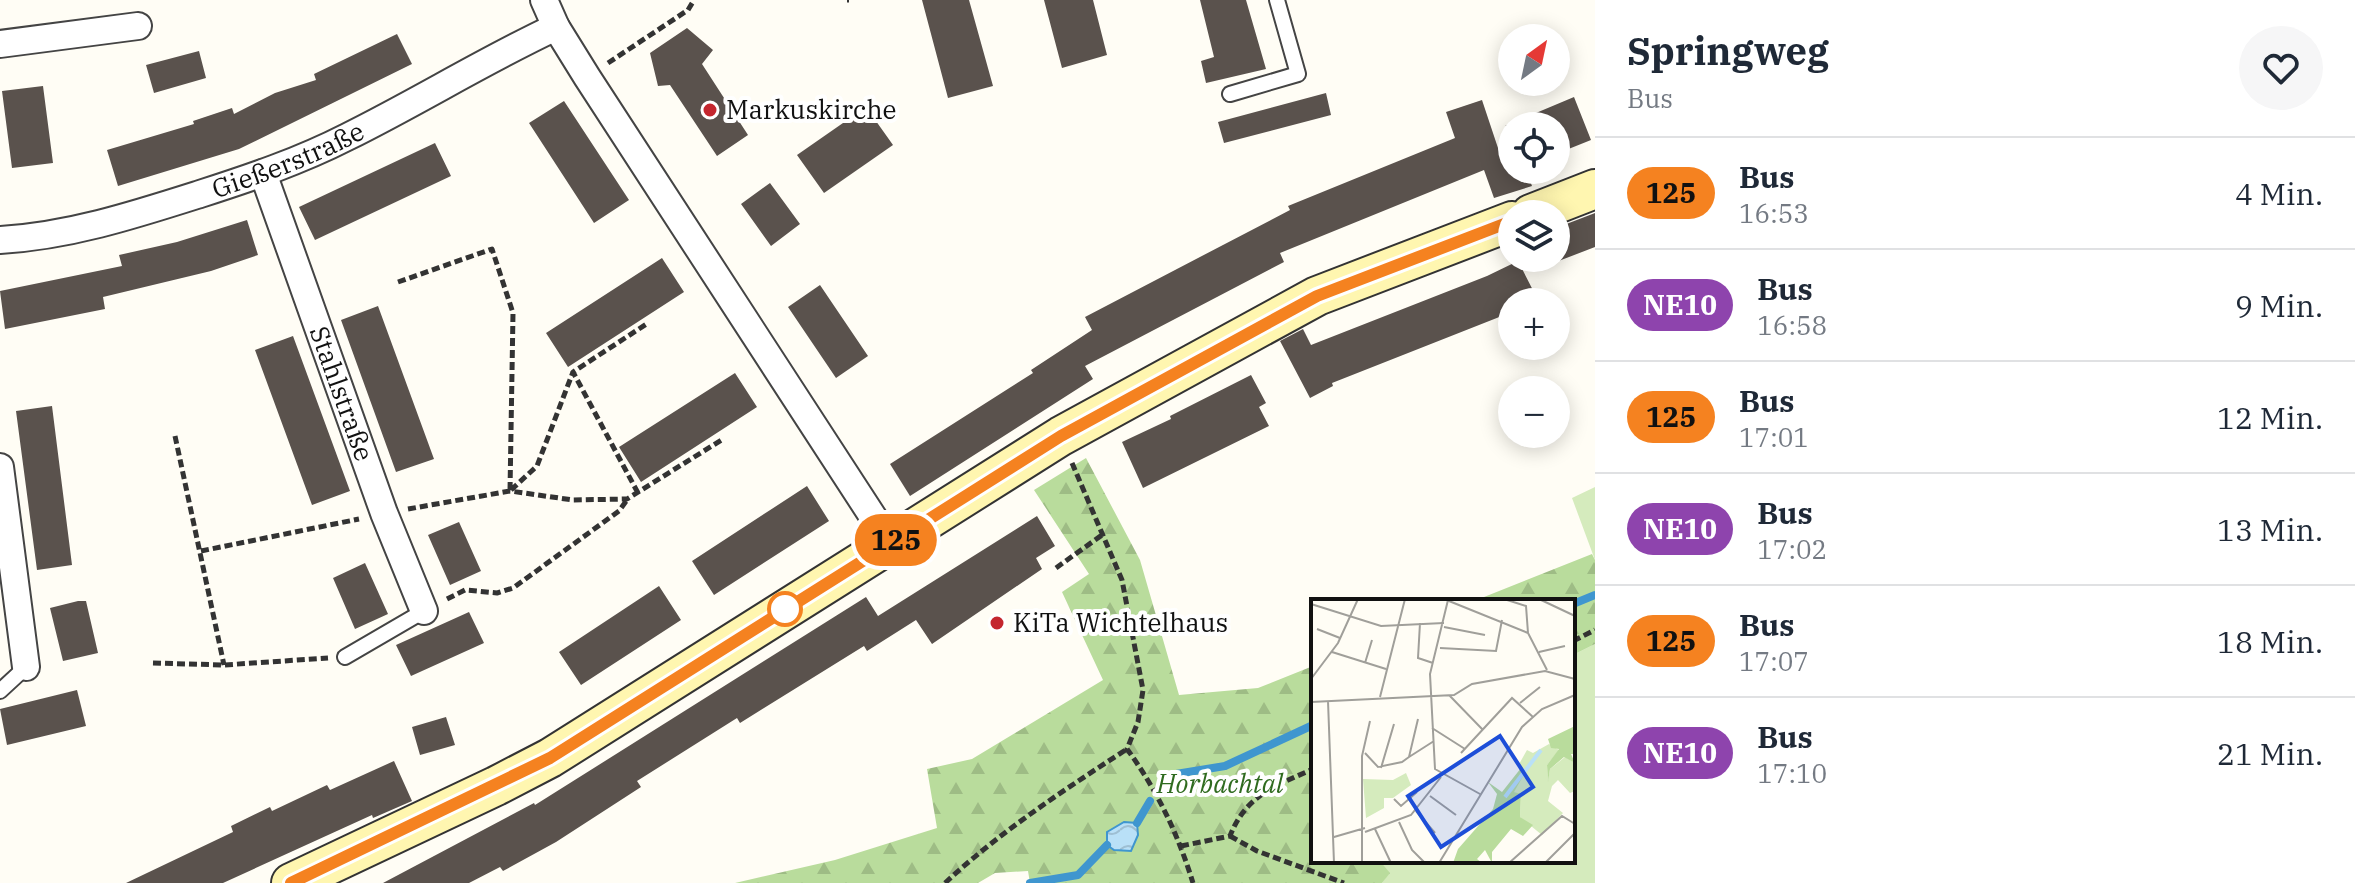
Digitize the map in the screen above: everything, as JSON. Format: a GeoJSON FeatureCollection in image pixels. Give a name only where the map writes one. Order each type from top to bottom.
{"type":"FeatureCollection","features":[{"type":"Feature","properties":{"kind":"street"},"geometry":{"type":"LineString","coordinates":[[544,0],[556,27],[587,77],[890,543]]}},
{"type":"Feature","properties":{"kind":"street"},"geometry":{"type":"LineString","coordinates":[[0,44],[138,26]]}},
{"type":"Feature","properties":{"kind":"street","name":"Gießerstraße"},"geometry":{"type":"LineString","coordinates":[[0,240],[44,237],[124,218],[263,173],[345,138],[556,27]]}},
{"type":"Feature","properties":{"kind":"street","name":"Stahlstraße"},"geometry":{"type":"LineString","coordinates":[[263,173],[384,513],[424,611]]}},
{"type":"Feature","properties":{"kind":"street"},"geometry":{"type":"LineString","coordinates":[[1567,200],[1595,189]]}},
{"type":"Feature","properties":{"kind":"street"},"geometry":{"type":"LineString","coordinates":[[291,883],[550,758],[1061,436],[1317,296],[1498,226]]}},
{"type":"Feature","properties":{"kind":"street"},"geometry":{"type":"LineString","coordinates":[[0,467],[26,667]]}},
{"type":"Feature","properties":{"kind":"lane"},"geometry":{"type":"LineString","coordinates":[[1230,94],[1298,74],[1277,0]]}},
{"type":"Feature","properties":{"kind":"lane"},"geometry":{"type":"LineString","coordinates":[[345,657],[424,611]]}},
{"type":"Feature","properties":{"kind":"lane"},"geometry":{"type":"LineString","coordinates":[[0,691],[26,667]]}},
{"type":"Feature","properties":{"kind":"path"},"geometry":{"type":"LineString","coordinates":[[587,77],[688,10],[694,0]]}},
{"type":"Feature","properties":{"kind":"path"},"geometry":{"type":"LineString","coordinates":[[398,282],[492,249],[513,313],[510,491]]}},
{"type":"Feature","properties":{"kind":"path"},"geometry":{"type":"LineString","coordinates":[[510,491],[537,466],[573,372],[648,323]]}},
{"type":"Feature","properties":{"kind":"path"},"geometry":{"type":"LineString","coordinates":[[573,372],[638,493]]}},
{"type":"Feature","properties":{"kind":"path"},"geometry":{"type":"LineString","coordinates":[[175,436],[224,665]]}},
{"type":"Feature","properties":{"kind":"path"},"geometry":{"type":"LineString","coordinates":[[945,883],[976,854],[1049,799],[1127,749],[1138,722],[1143,690],[1122,580],[1061,436]]}},
{"type":"Feature","properties":{"kind":"path"},"geometry":{"type":"LineString","coordinates":[[201,551],[384,513],[510,491],[573,500],[627,499],[723,439]]}},
{"type":"Feature","properties":{"kind":"path"},"geometry":{"type":"LineString","coordinates":[[424,611],[465,590],[497,593],[513,588],[619,511],[627,499]]}},
{"type":"Feature","properties":{"kind":"path"},"geometry":{"type":"LineString","coordinates":[[1056,568],[1102,535]]}},
{"type":"Feature","properties":{"kind":"path"},"geometry":{"type":"LineString","coordinates":[[1575,640],[1595,630]]}},
{"type":"Feature","properties":{"kind":"path"},"geometry":{"type":"LineString","coordinates":[[153,663],[224,665],[345,657]]}},
{"type":"Feature","properties":{"kind":"path"},"geometry":{"type":"LineString","coordinates":[[1127,749],[1152,784],[1181,846],[1193,883]]}},
{"type":"Feature","properties":{"kind":"path"},"geometry":{"type":"LineString","coordinates":[[1230,836],[1237,818],[1252,800],[1311,770]]}},
{"type":"Feature","properties":{"kind":"path"},"geometry":{"type":"LineString","coordinates":[[1181,846],[1230,836],[1257,851],[1344,883]]}},
{"type":"Feature","properties":{"kind":"green space","name":"Horbachtal"},"geometry":{"type":"Polygon","coordinates":[[[1086,458],[1140,560],[1179,695],[1258,688],[1311,667],[1311,863],[1382,863],[1390,873],[1382,883],[1030,883],[1028,871],[995,873],[978,883],[735,883],[835,860],[937,828],[927,769],[972,759],[1103,680],[1062,592],[1089,574],[1034,490],[1086,458]]]}},
{"type":"Feature","properties":{"kind":"green space"},"geometry":{"type":"Polygon","coordinates":[[[1595,487],[1595,560],[1572,498],[1595,487]]]}},
{"type":"Feature","properties":{"kind":"green space"},"geometry":{"type":"Polygon","coordinates":[[[1592,554],[1595,560],[1595,644],[1575,654],[1575,599],[1479,599],[1592,554]]]}},
{"type":"Feature","properties":{"kind":"green space"},"geometry":{"type":"Polygon","coordinates":[[[1595,644],[1595,883],[1382,883],[1389,873],[1382,863],[1575,863],[1575,654],[1595,644]]]}},
{"type":"Feature","properties":{"kind":"water"},"geometry":{"type":"Polygon","coordinates":[[[1124,822],[1137,823],[1138,835],[1131,851],[1114,850],[1107,845],[1107,832],[1124,822]]]}},
{"type":"Feature","properties":{"kind":"building"},"geometry":{"type":"Polygon","coordinates":[[[922,0],[969,0],[993,86],[948,98],[922,0]]]}},
{"type":"Feature","properties":{"kind":"building"},"geometry":{"type":"Polygon","coordinates":[[[1044,0],[1093,0],[1107,55],[1062,68],[1044,0]]]}},
{"type":"Feature","properties":{"kind":"building"},"geometry":{"type":"Polygon","coordinates":[[[1200,0],[1246,0],[1266,69],[1206,83],[1201,61],[1214,57],[1200,0]]]}},
{"type":"Feature","properties":{"kind":"building","name":"Markuskirche"},"geometry":{"type":"Polygon","coordinates":[[[687,28],[713,50],[702,64],[748,135],[717,156],[670,85],[658,86],[650,53],[687,28]]]}},
{"type":"Feature","properties":{"kind":"building"},"geometry":{"type":"Polygon","coordinates":[[[397,34],[412,64],[239,149],[118,186],[107,150],[194,124],[193,121],[232,108],[234,114],[275,93],[316,80],[314,74],[397,34]]]}},
{"type":"Feature","properties":{"kind":"building"},"geometry":{"type":"Polygon","coordinates":[[[199,51],[206,78],[154,93],[146,65],[199,51]]]}},
{"type":"Feature","properties":{"kind":"building"},"geometry":{"type":"Polygon","coordinates":[[[43,86],[53,163],[12,168],[2,91],[43,86]]]}},
{"type":"Feature","properties":{"kind":"building"},"geometry":{"type":"Polygon","coordinates":[[[1326,93],[1331,115],[1224,143],[1218,122],[1326,93]]]}},
{"type":"Feature","properties":{"kind":"building"},"geometry":{"type":"Polygon","coordinates":[[[1574,97],[1591,140],[1570,148],[1570,112],[1538,112],[1574,97]]]}},
{"type":"Feature","properties":{"kind":"building"},"geometry":{"type":"Polygon","coordinates":[[[1482,100],[1498,148],[1498,184],[1532,186],[1494,198],[1484,170],[1280,253],[1284,262],[1085,366],[1093,379],[910,496],[890,464],[1033,373],[1031,370],[1092,330],[1085,317],[1290,210],[1288,206],[1455,138],[1446,112],[1482,100]]]}},
{"type":"Feature","properties":{"kind":"building"},"geometry":{"type":"Polygon","coordinates":[[[564,101],[629,200],[594,223],[529,123],[564,101]]]}},
{"type":"Feature","properties":{"kind":"building"},"geometry":{"type":"Polygon","coordinates":[[[866,107],[893,145],[824,193],[797,155],[866,107]]]}},
{"type":"Feature","properties":{"kind":"building"},"geometry":{"type":"Polygon","coordinates":[[[435,143],[451,176],[315,240],[299,207],[435,143]]]}},
{"type":"Feature","properties":{"kind":"building"},"geometry":{"type":"Polygon","coordinates":[[[770,183],[800,224],[771,246],[741,204],[770,183]]]}},
{"type":"Feature","properties":{"kind":"building"},"geometry":{"type":"Polygon","coordinates":[[[1595,213],[1595,247],[1570,257],[1570,223],[1595,213]]]}},
{"type":"Feature","properties":{"kind":"building"},"geometry":{"type":"Polygon","coordinates":[[[247,220],[258,255],[211,271],[103,297],[105,309],[5,329],[0,291],[122,266],[119,255],[177,242],[247,220]]]}},
{"type":"Feature","properties":{"kind":"building"},"geometry":{"type":"Polygon","coordinates":[[[662,258],[684,292],[568,367],[546,333],[662,258]]]}},
{"type":"Feature","properties":{"kind":"building"},"geometry":{"type":"Polygon","coordinates":[[[1498,271],[1524,272],[1532,288],[1498,288],[1498,318],[1332,383],[1333,386],[1310,398],[1280,341],[1303,329],[1311,345],[1498,271]]]}},
{"type":"Feature","properties":{"kind":"building"},"geometry":{"type":"Polygon","coordinates":[[[820,285],[868,356],[836,378],[788,307],[820,285]]]}},
{"type":"Feature","properties":{"kind":"building"},"geometry":{"type":"Polygon","coordinates":[[[378,306],[434,459],[396,472],[341,320],[378,306]]]}},
{"type":"Feature","properties":{"kind":"building"},"geometry":{"type":"Polygon","coordinates":[[[293,336],[350,491],[312,505],[255,350],[293,336]]]}},
{"type":"Feature","properties":{"kind":"building"},"geometry":{"type":"Polygon","coordinates":[[[735,373],[757,407],[641,482],[619,447],[735,373]]]}},
{"type":"Feature","properties":{"kind":"building"},"geometry":{"type":"Polygon","coordinates":[[[1251,375],[1266,403],[1259,407],[1269,426],[1143,488],[1122,442],[1251,375]]]}},
{"type":"Feature","properties":{"kind":"building"},"geometry":{"type":"Polygon","coordinates":[[[52,406],[72,565],[37,570],[16,411],[52,406]]]}},
{"type":"Feature","properties":{"kind":"building"},"geometry":{"type":"Polygon","coordinates":[[[807,486],[829,521],[714,595],[692,561],[807,486]]]}},
{"type":"Feature","properties":{"kind":"building"},"geometry":{"type":"Polygon","coordinates":[[[1037,516],[1055,546],[1036,558],[1042,569],[932,644],[916,620],[867,651],[864,646],[740,723],[737,718],[637,781],[641,787],[556,842],[503,871],[500,867],[469,883],[383,883],[535,805],[866,597],[878,616],[1037,516]]]}},
{"type":"Feature","properties":{"kind":"building"},"geometry":{"type":"Polygon","coordinates":[[[459,522],[481,571],[450,585],[428,535],[459,522]]]}},
{"type":"Feature","properties":{"kind":"building"},"geometry":{"type":"Polygon","coordinates":[[[365,563],[388,614],[355,629],[333,578],[365,563]]]}},
{"type":"Feature","properties":{"kind":"building"},"geometry":{"type":"Polygon","coordinates":[[[659,586],[681,620],[581,685],[559,652],[659,586]]]}},
{"type":"Feature","properties":{"kind":"building"},"geometry":{"type":"Polygon","coordinates":[[[86,601],[98,653],[63,661],[50,608],[86,601]]]}},
{"type":"Feature","properties":{"kind":"building"},"geometry":{"type":"Polygon","coordinates":[[[469,612],[484,643],[411,676],[396,645],[469,612]]]}},
{"type":"Feature","properties":{"kind":"building"},"geometry":{"type":"Polygon","coordinates":[[[77,690],[86,726],[7,745],[0,709],[77,690]]]}},
{"type":"Feature","properties":{"kind":"building"},"geometry":{"type":"Polygon","coordinates":[[[446,717],[455,745],[420,755],[412,727],[446,717]]]}},
{"type":"Feature","properties":{"kind":"building"},"geometry":{"type":"Polygon","coordinates":[[[394,761],[412,801],[373,818],[372,815],[223,883],[126,883],[233,832],[231,826],[270,807],[272,811],[327,785],[330,790],[394,761]]]}},
{"type":"Feature","properties":{"kind":"waterway"},"geometry":{"type":"LineString","coordinates":[[1575,603],[1595,595]]}},
{"type":"Feature","properties":{"kind":"waterway"},"geometry":{"type":"LineString","coordinates":[[1176,774],[1225,766],[1311,726]]}},
{"type":"Feature","properties":{"kind":"waterway"},"geometry":{"type":"LineString","coordinates":[[1137,823],[1150,801]]}},
{"type":"Feature","properties":{"kind":"waterway"},"geometry":{"type":"LineString","coordinates":[[1030,883],[1078,875],[1107,845]]}},
{"type":"Feature","properties":{"kind":"bus line","name":"125"},"geometry":{"type":"LineString","coordinates":[[291,883],[550,758],[1061,436],[1317,296],[1498,226]]}},
{"type":"Feature","properties":{"kind":"place","name":"Markuskirche"},"geometry":{"type":"Point","coordinates":[710,110]}},
{"type":"Feature","properties":{"kind":"place","name":"KiTa Wichtelhaus"},"geometry":{"type":"Point","coordinates":[997,623]}}]}
